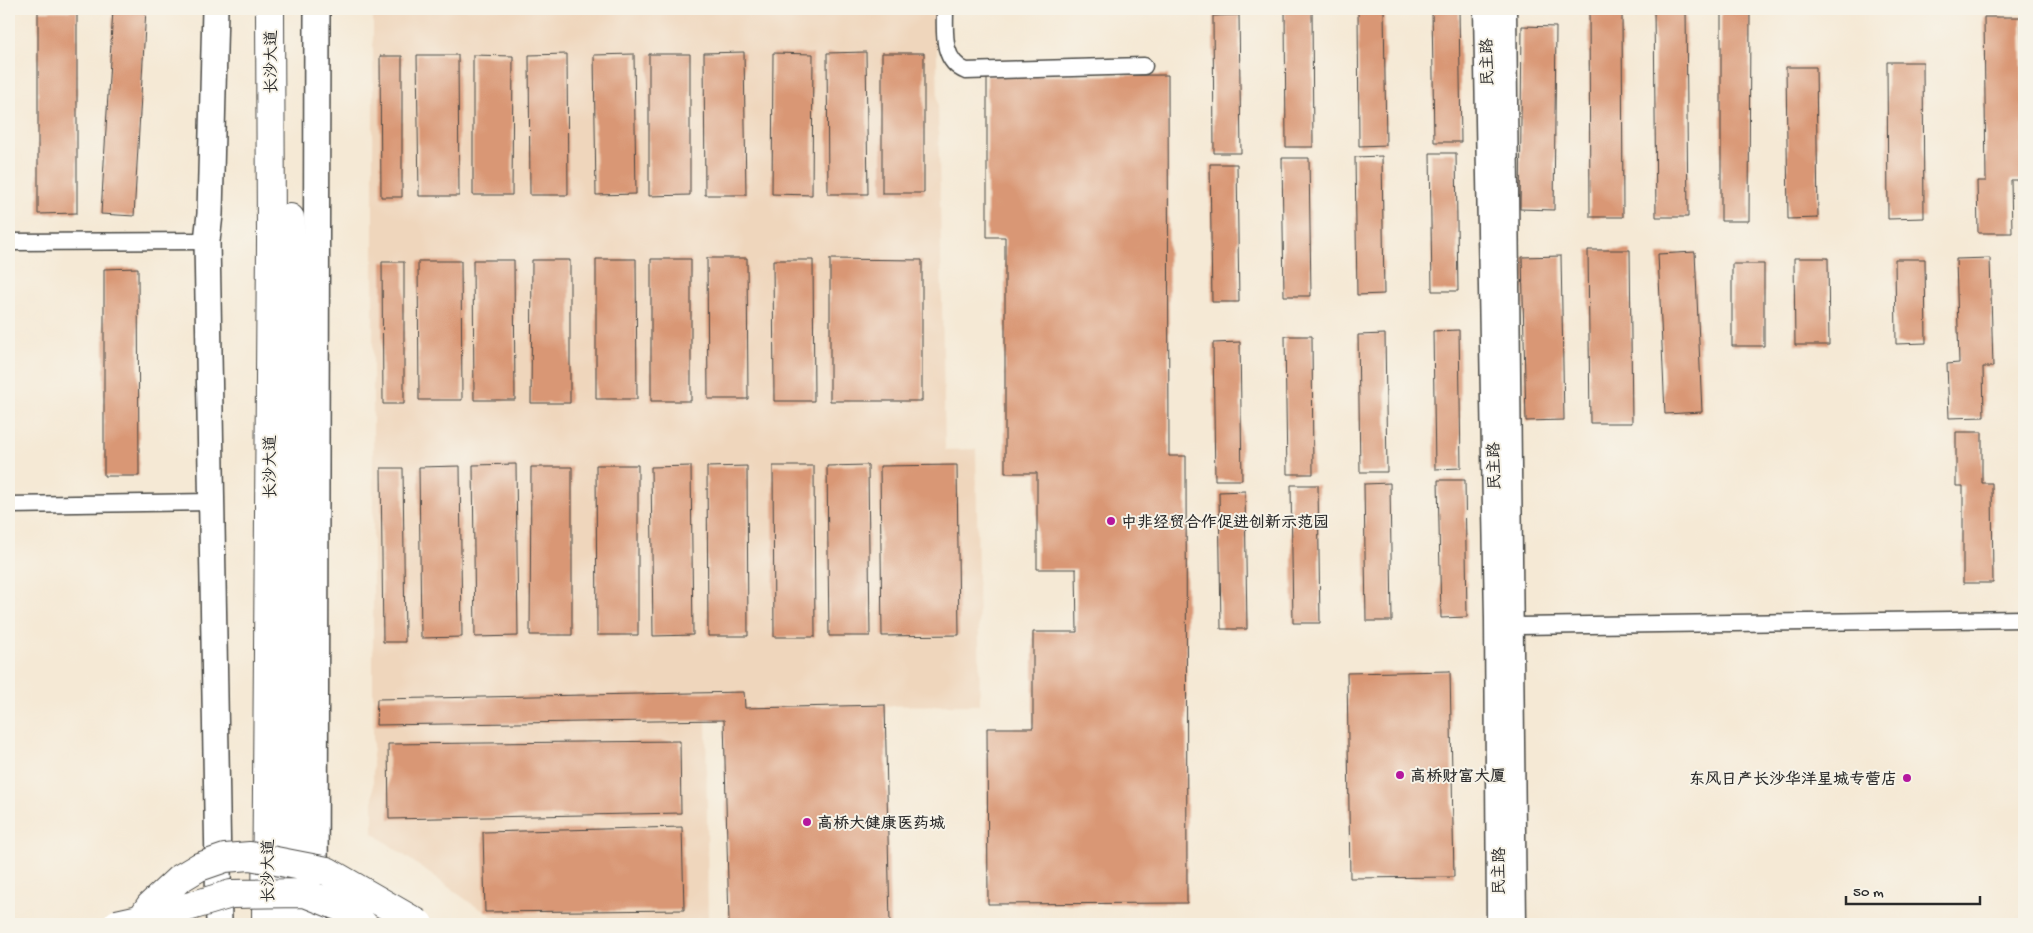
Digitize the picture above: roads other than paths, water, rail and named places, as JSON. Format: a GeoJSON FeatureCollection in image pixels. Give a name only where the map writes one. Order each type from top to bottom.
{"type":"FeatureCollection","features":[{"type":"Feature","properties":{"kind":"highway","name":"长沙大道"},"geometry":{"type":"LineString","coordinates":[[266,924],[271,241],[270,9]]}},
{"type":"Feature","properties":{"kind":"highway","name":"长沙大道"},"geometry":{"type":"LineString","coordinates":[[288,9],[292,665],[291,924]]}},
{"type":"Feature","properties":{"kind":"highway"},"geometry":{"type":"LineString","coordinates":[[138,924],[150,906],[179,879],[199,867],[225,858],[250,856],[327,871],[419,924]]}},
{"type":"Feature","properties":{"kind":"highway"},"geometry":{"type":"LineString","coordinates":[[117,924],[172,912],[231,894],[305,893],[340,907],[363,924]]}},
{"type":"Feature","properties":{"kind":"main road"},"geometry":{"type":"LineString","coordinates":[[215,9],[208,241],[219,924]]}},
{"type":"Feature","properties":{"kind":"main road"},"geometry":{"type":"LineString","coordinates":[[315,924],[317,9]]}},
{"type":"Feature","properties":{"kind":"street"},"geometry":{"type":"LineString","coordinates":[[945,9],[946,43],[950,60],[956,67],[966,71],[1144,66]]}},
{"type":"Feature","properties":{"kind":"street","name":"民主路"},"geometry":{"type":"LineString","coordinates":[[1485,9],[1496,618],[1498,924]]}},
{"type":"Feature","properties":{"kind":"street","name":"民主路"},"geometry":{"type":"LineString","coordinates":[[1505,9],[1515,924]]}},
{"type":"Feature","properties":{"kind":"street"},"geometry":{"type":"LineString","coordinates":[[9,242],[208,241]]}},
{"type":"Feature","properties":{"kind":"street"},"geometry":{"type":"LineString","coordinates":[[9,505],[212,502]]}},
{"type":"Feature","properties":{"kind":"street"},"geometry":{"type":"LineString","coordinates":[[1512,626],[2024,619]]}},
{"type":"Feature","properties":{"kind":"place","name":"中非经贸合作促进创新示范园"},"geometry":{"type":"Point","coordinates":[1111,521]}},
{"type":"Feature","properties":{"kind":"place","name":"高桥财富大厦"},"geometry":{"type":"Point","coordinates":[1400,775]}},
{"type":"Feature","properties":{"kind":"place","name":"东风日产长沙华洋星城专营店"},"geometry":{"type":"Point","coordinates":[1907,778]}},
{"type":"Feature","properties":{"kind":"place","name":"高桥大健康医药城"},"geometry":{"type":"Point","coordinates":[807,822]}}]}
